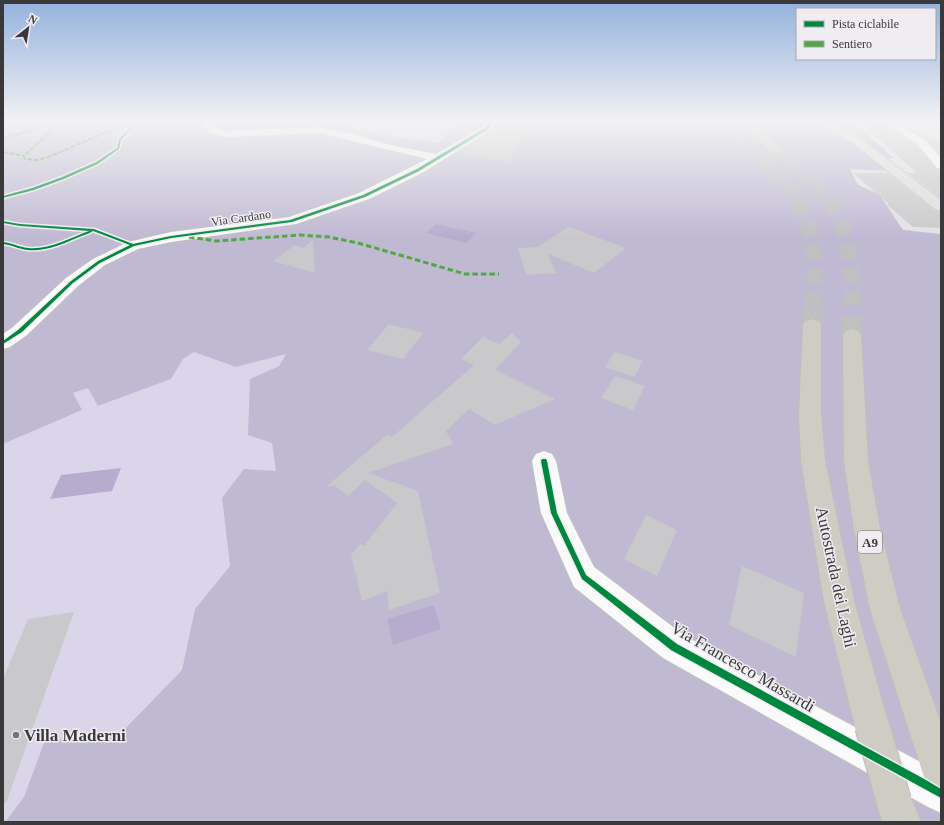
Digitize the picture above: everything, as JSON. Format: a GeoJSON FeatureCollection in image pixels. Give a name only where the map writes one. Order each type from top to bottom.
{"type":"FeatureCollection","features":[{"type":"Feature","properties":{"kind":"highway","name":"Autostrada dei Laghi"},"geometry":{"type":"LineString","coordinates":[[812,325],[810,415],[813,460],[839,601],[872,726],[898,811]]}},
{"type":"Feature","properties":{"kind":"highway","name":"A9"},"geometry":{"type":"LineString","coordinates":[[852,335],[856,461],[867,529],[885,609],[941,774]]}},
{"type":"Feature","properties":{"kind":"main road"},"geometry":{"type":"LineString","coordinates":[[881,160],[941,207]]}},
{"type":"Feature","properties":{"kind":"street","name":"Via Cardano"},"geometry":{"type":"LineString","coordinates":[[3,343],[20,331],[72,282],[99,262],[133,245],[171,237],[291,221],[364,196],[418,170],[433,160]]}},
{"type":"Feature","properties":{"kind":"street","name":"Via Francesco Massardi"},"geometry":{"type":"LineString","coordinates":[[544,461],[554,513],[584,577],[674,647],[924,783],[941,794]]}},
{"type":"Feature","properties":{"kind":"shaded area"},"geometry":{"type":"Polygon","coordinates":[[[3,160],[877,160],[888,171],[850,169],[858,185],[879,194],[903,230],[941,234],[941,822],[5,822],[24,797],[45,740],[119,735],[182,670],[195,609],[230,566],[222,498],[244,469],[276,471],[272,443],[248,435],[250,379],[279,366],[286,354],[236,367],[194,352],[183,359],[171,379],[98,406],[88,388],[73,393],[82,410],[3,444],[3,160]]]}},
{"type":"Feature","properties":{"kind":"shaded area"},"geometry":{"type":"Polygon","coordinates":[[[436,224],[476,233],[467,243],[426,233],[436,224]]]}},
{"type":"Feature","properties":{"kind":"shaded area"},"geometry":{"type":"Polygon","coordinates":[[[194,352],[236,367],[286,353],[279,366],[272,443],[276,471],[222,498],[230,566],[195,609],[182,670],[119,735],[45,740],[24,797],[5,822],[3,822],[3,444],[81,410],[72,394],[88,387],[99,406],[171,379],[183,359],[194,352]]]}},
{"type":"Feature","properties":{"kind":"shaded area"},"geometry":{"type":"Polygon","coordinates":[[[121,468],[112,491],[50,499],[61,475],[121,468]]]}},
{"type":"Feature","properties":{"kind":"shaded area"},"geometry":{"type":"Polygon","coordinates":[[[434,605],[441,629],[393,645],[387,619],[434,605]]]}},
{"type":"Feature","properties":{"kind":"building"},"geometry":{"type":"Polygon","coordinates":[[[903,160],[929,160],[936,169],[941,170],[941,198],[908,173],[917,173],[903,160]]]}},
{"type":"Feature","properties":{"kind":"building"},"geometry":{"type":"Polygon","coordinates":[[[853,173],[888,173],[935,211],[941,212],[941,228],[913,227],[853,173]]]}},
{"type":"Feature","properties":{"kind":"building"},"geometry":{"type":"Polygon","coordinates":[[[569,227],[626,248],[594,273],[548,254],[556,273],[526,275],[518,248],[537,247],[569,227]]]}},
{"type":"Feature","properties":{"kind":"building"},"geometry":{"type":"Polygon","coordinates":[[[313,240],[315,273],[273,261],[295,245],[303,248],[313,240]]]}},
{"type":"Feature","properties":{"kind":"building"},"geometry":{"type":"Polygon","coordinates":[[[389,324],[423,333],[403,359],[367,350],[389,324]]]}},
{"type":"Feature","properties":{"kind":"building"},"geometry":{"type":"Polygon","coordinates":[[[512,333],[521,342],[495,370],[555,399],[495,425],[469,409],[446,431],[453,444],[368,473],[418,491],[440,593],[389,610],[387,591],[362,601],[351,555],[360,544],[364,546],[397,503],[365,480],[348,496],[334,485],[328,487],[328,485],[388,434],[392,437],[474,365],[461,359],[483,337],[499,344],[512,333]]]}},
{"type":"Feature","properties":{"kind":"building"},"geometry":{"type":"Polygon","coordinates":[[[615,352],[643,361],[634,377],[605,367],[615,352]]]}},
{"type":"Feature","properties":{"kind":"building"},"geometry":{"type":"Polygon","coordinates":[[[615,376],[645,386],[633,410],[601,398],[615,376]]]}},
{"type":"Feature","properties":{"kind":"building"},"geometry":{"type":"Polygon","coordinates":[[[646,515],[677,530],[657,576],[624,559],[646,515]]]}},
{"type":"Feature","properties":{"kind":"building"},"geometry":{"type":"Polygon","coordinates":[[[742,566],[804,593],[796,657],[729,625],[742,566]]]}},
{"type":"Feature","properties":{"kind":"building","name":"Villa Maderni"},"geometry":{"type":"Polygon","coordinates":[[[74,612],[6,803],[3,803],[3,679],[28,619],[74,612]]]}},
{"type":"Feature","properties":{"kind":"tunnel"},"geometry":{"type":"LineString","coordinates":[[766,160],[782,178],[797,201]]}},
{"type":"Feature","properties":{"kind":"tunnel"},"geometry":{"type":"LineString","coordinates":[[787,160],[812,182],[829,201]]}},
{"type":"Feature","properties":{"kind":"tunnel"},"geometry":{"type":"LineString","coordinates":[[796,200],[808,226],[813,250],[813,303]]}},
{"type":"Feature","properties":{"kind":"tunnel"},"geometry":{"type":"LineString","coordinates":[[828,200],[841,223],[845,236],[850,262],[852,303]]}},
{"type":"Feature","properties":{"kind":"tunnel"},"geometry":{"type":"LineString","coordinates":[[812,325],[814,302]]}},
{"type":"Feature","properties":{"kind":"tunnel"},"geometry":{"type":"LineString","coordinates":[[852,303],[852,335]]}},
{"type":"Feature","properties":{"kind":"marked path"},"geometry":{"type":"LineString","coordinates":[[189,237],[216,241],[300,235],[329,237],[358,243],[465,274],[499,274]]}},
{"type":"Feature","properties":{"kind":"cycle path"},"geometry":{"type":"LineString","coordinates":[[3,197],[33,189],[63,178],[100,160]]}},
{"type":"Feature","properties":{"kind":"cycle path"},"geometry":{"type":"LineString","coordinates":[[3,343],[20,331],[72,282],[99,262],[133,245],[171,237],[291,221],[364,196],[418,170],[434,160]]}},
{"type":"Feature","properties":{"kind":"cycle path"},"geometry":{"type":"LineString","coordinates":[[3,222],[20,225],[94,230],[133,245]]}},
{"type":"Feature","properties":{"kind":"cycle path"},"geometry":{"type":"LineString","coordinates":[[3,243],[27,249],[43,248],[60,244],[91,231]]}},
{"type":"Feature","properties":{"kind":"cycle path"},"geometry":{"type":"LineString","coordinates":[[544,461],[554,513],[584,577],[674,647],[941,794]]}},
{"type":"Feature","properties":{"kind":"place","name":"Villa Maderni"},"geometry":{"type":"Point","coordinates":[16,735]}}]}
